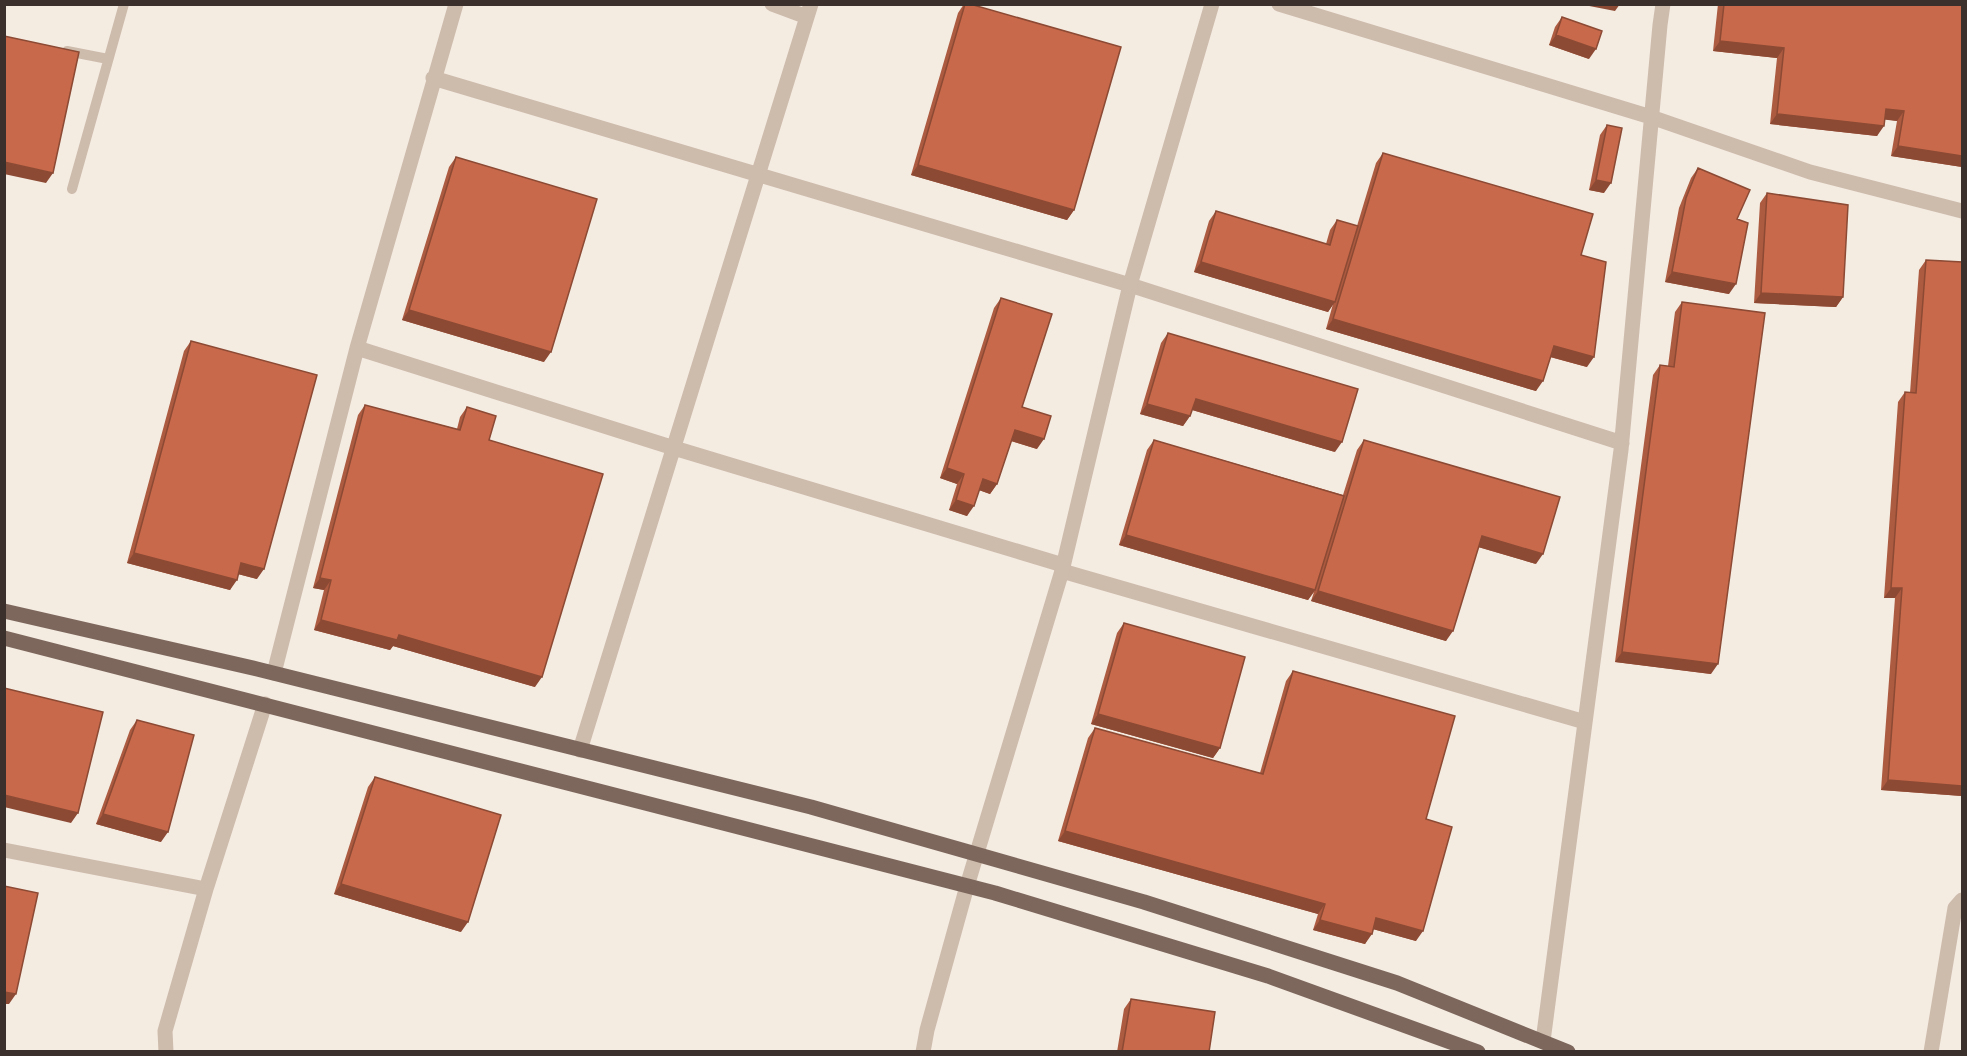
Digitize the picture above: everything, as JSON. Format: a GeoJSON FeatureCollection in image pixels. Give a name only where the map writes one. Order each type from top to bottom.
{"type":"FeatureCollection","features":[{"type":"Feature","properties":{"kind":"main road"},"geometry":{"type":"LineString","coordinates":[[4,611],[274,674],[810,807],[1144,902],[1397,983],[1568,1052]]}},
{"type":"Feature","properties":{"kind":"main road"},"geometry":{"type":"LineString","coordinates":[[4,638],[967,886],[1269,976],[1442,1045],[1478,1052]]}},
{"type":"Feature","properties":{"kind":"street"},"geometry":{"type":"LineString","coordinates":[[274,674],[357,348],[456,4]]}},
{"type":"Feature","properties":{"kind":"street"},"geometry":{"type":"LineString","coordinates":[[580,750],[809,11],[772,4]]}},
{"type":"Feature","properties":{"kind":"street"},"geometry":{"type":"LineString","coordinates":[[923,1052],[927,1030],[976,854],[1062,568],[1130,285],[1212,4]]}},
{"type":"Feature","properties":{"kind":"street"},"geometry":{"type":"LineString","coordinates":[[1279,4],[1652,117],[1810,172],[1962,212]]}},
{"type":"Feature","properties":{"kind":"street"},"geometry":{"type":"LineString","coordinates":[[1543,1041],[1622,443],[1663,4]]}},
{"type":"Feature","properties":{"kind":"street"},"geometry":{"type":"LineString","coordinates":[[434,78],[1130,285],[1622,443]]}},
{"type":"Feature","properties":{"kind":"street"},"geometry":{"type":"LineString","coordinates":[[357,348],[1062,568],[1586,722]]}},
{"type":"Feature","properties":{"kind":"street"},"geometry":{"type":"LineString","coordinates":[[166,1052],[165,1032],[206,889],[265,704]]}},
{"type":"Feature","properties":{"kind":"street"},"geometry":{"type":"LineString","coordinates":[[4,850],[206,889]]}},
{"type":"Feature","properties":{"kind":"street"},"geometry":{"type":"LineString","coordinates":[[1931,1052],[1955,908],[1962,900]]}},
{"type":"Feature","properties":{"kind":"lane"},"geometry":{"type":"LineString","coordinates":[[72,189],[124,4]]}},
{"type":"Feature","properties":{"kind":"lane"},"geometry":{"type":"LineString","coordinates":[[50,48],[108,59]]}},
{"type":"Feature","properties":{"kind":"building"},"geometry":{"type":"Polygon","coordinates":[[[965,4],[1121,47],[1074,210],[918,165],[965,4]]]}},
{"type":"Feature","properties":{"kind":"building"},"geometry":{"type":"Polygon","coordinates":[[[1724,4],[1962,4],[1962,156],[1898,146],[1904,111],[1886,109],[1884,126],[1777,114],[1784,48],[1720,41],[1724,4]]]}},
{"type":"Feature","properties":{"kind":"building"},"geometry":{"type":"Polygon","coordinates":[[[1562,17],[1602,31],[1596,49],[1556,35],[1562,17]]]}},
{"type":"Feature","properties":{"kind":"building"},"geometry":{"type":"Polygon","coordinates":[[[4,36],[79,52],[53,173],[4,162],[4,36]]]}},
{"type":"Feature","properties":{"kind":"building"},"geometry":{"type":"Polygon","coordinates":[[[1607,125],[1622,128],[1611,183],[1596,180],[1607,125]]]}},
{"type":"Feature","properties":{"kind":"building"},"geometry":{"type":"Polygon","coordinates":[[[1383,153],[1593,214],[1581,255],[1606,262],[1594,357],[1554,346],[1543,381],[1333,319],[1383,153]]]}},
{"type":"Feature","properties":{"kind":"building"},"geometry":{"type":"Polygon","coordinates":[[[456,157],[597,199],[551,352],[409,310],[456,157]]]}},
{"type":"Feature","properties":{"kind":"building"},"geometry":{"type":"Polygon","coordinates":[[[1698,168],[1750,190],[1737,219],[1748,223],[1736,284],[1672,272],[1686,198],[1698,168]]]}},
{"type":"Feature","properties":{"kind":"building"},"geometry":{"type":"Polygon","coordinates":[[[1767,193],[1848,205],[1843,297],[1761,293],[1767,193]]]}},
{"type":"Feature","properties":{"kind":"building"},"geometry":{"type":"Polygon","coordinates":[[[1216,211],[1330,245],[1337,220],[1358,226],[1335,302],[1201,262],[1216,211]]]}},
{"type":"Feature","properties":{"kind":"building"},"geometry":{"type":"Polygon","coordinates":[[[1926,260],[1962,262],[1962,786],[1888,780],[1902,588],[1891,588],[1905,392],[1916,393],[1926,260]]]}},
{"type":"Feature","properties":{"kind":"building"},"geometry":{"type":"Polygon","coordinates":[[[1001,298],[1052,314],[1022,407],[1051,416],[1044,439],[1015,430],[997,484],[983,479],[974,506],[956,500],[964,474],[947,468],[1001,298]]]}},
{"type":"Feature","properties":{"kind":"building"},"geometry":{"type":"Polygon","coordinates":[[[1682,302],[1765,313],[1718,664],[1622,652],[1660,365],[1674,367],[1682,302]]]}},
{"type":"Feature","properties":{"kind":"building"},"geometry":{"type":"Polygon","coordinates":[[[1168,333],[1358,389],[1342,442],[1196,399],[1190,416],[1147,404],[1168,333]]]}},
{"type":"Feature","properties":{"kind":"building"},"geometry":{"type":"Polygon","coordinates":[[[191,341],[317,375],[264,569],[241,563],[237,580],[134,553],[191,341]]]}},
{"type":"Feature","properties":{"kind":"building"},"geometry":{"type":"Polygon","coordinates":[[[365,405],[460,430],[467,407],[496,416],[489,440],[603,474],[542,677],[399,635],[397,640],[321,620],[331,580],[320,578],[365,405]]]}},
{"type":"Feature","properties":{"kind":"building"},"geometry":{"type":"Polygon","coordinates":[[[1154,440],[1344,496],[1315,590],[1126,535],[1154,440]]]}},
{"type":"Feature","properties":{"kind":"building"},"geometry":{"type":"Polygon","coordinates":[[[1364,440],[1560,497],[1543,554],[1482,536],[1453,631],[1318,591],[1364,440]]]}},
{"type":"Feature","properties":{"kind":"building"},"geometry":{"type":"Polygon","coordinates":[[[1124,623],[1245,657],[1220,748],[1098,714],[1124,623]]]}},
{"type":"Feature","properties":{"kind":"building"},"geometry":{"type":"Polygon","coordinates":[[[1293,671],[1455,716],[1426,819],[1452,827],[1423,931],[1376,918],[1372,934],[1320,920],[1325,904],[1065,831],[1095,728],[1263,774],[1293,671]]]}},
{"type":"Feature","properties":{"kind":"building"},"geometry":{"type":"Polygon","coordinates":[[[4,688],[103,712],[78,813],[4,795],[4,688]]]}},
{"type":"Feature","properties":{"kind":"building"},"geometry":{"type":"Polygon","coordinates":[[[137,720],[194,735],[168,832],[103,814],[137,720]]]}},
{"type":"Feature","properties":{"kind":"building"},"geometry":{"type":"Polygon","coordinates":[[[375,777],[501,815],[468,922],[341,884],[375,777]]]}},
{"type":"Feature","properties":{"kind":"building"},"geometry":{"type":"Polygon","coordinates":[[[4,886],[38,893],[16,994],[4,992],[4,886]]]}},
{"type":"Feature","properties":{"kind":"building"},"geometry":{"type":"Polygon","coordinates":[[[1131,999],[1215,1012],[1209,1052],[1122,1052],[1131,999]]]}}]}
